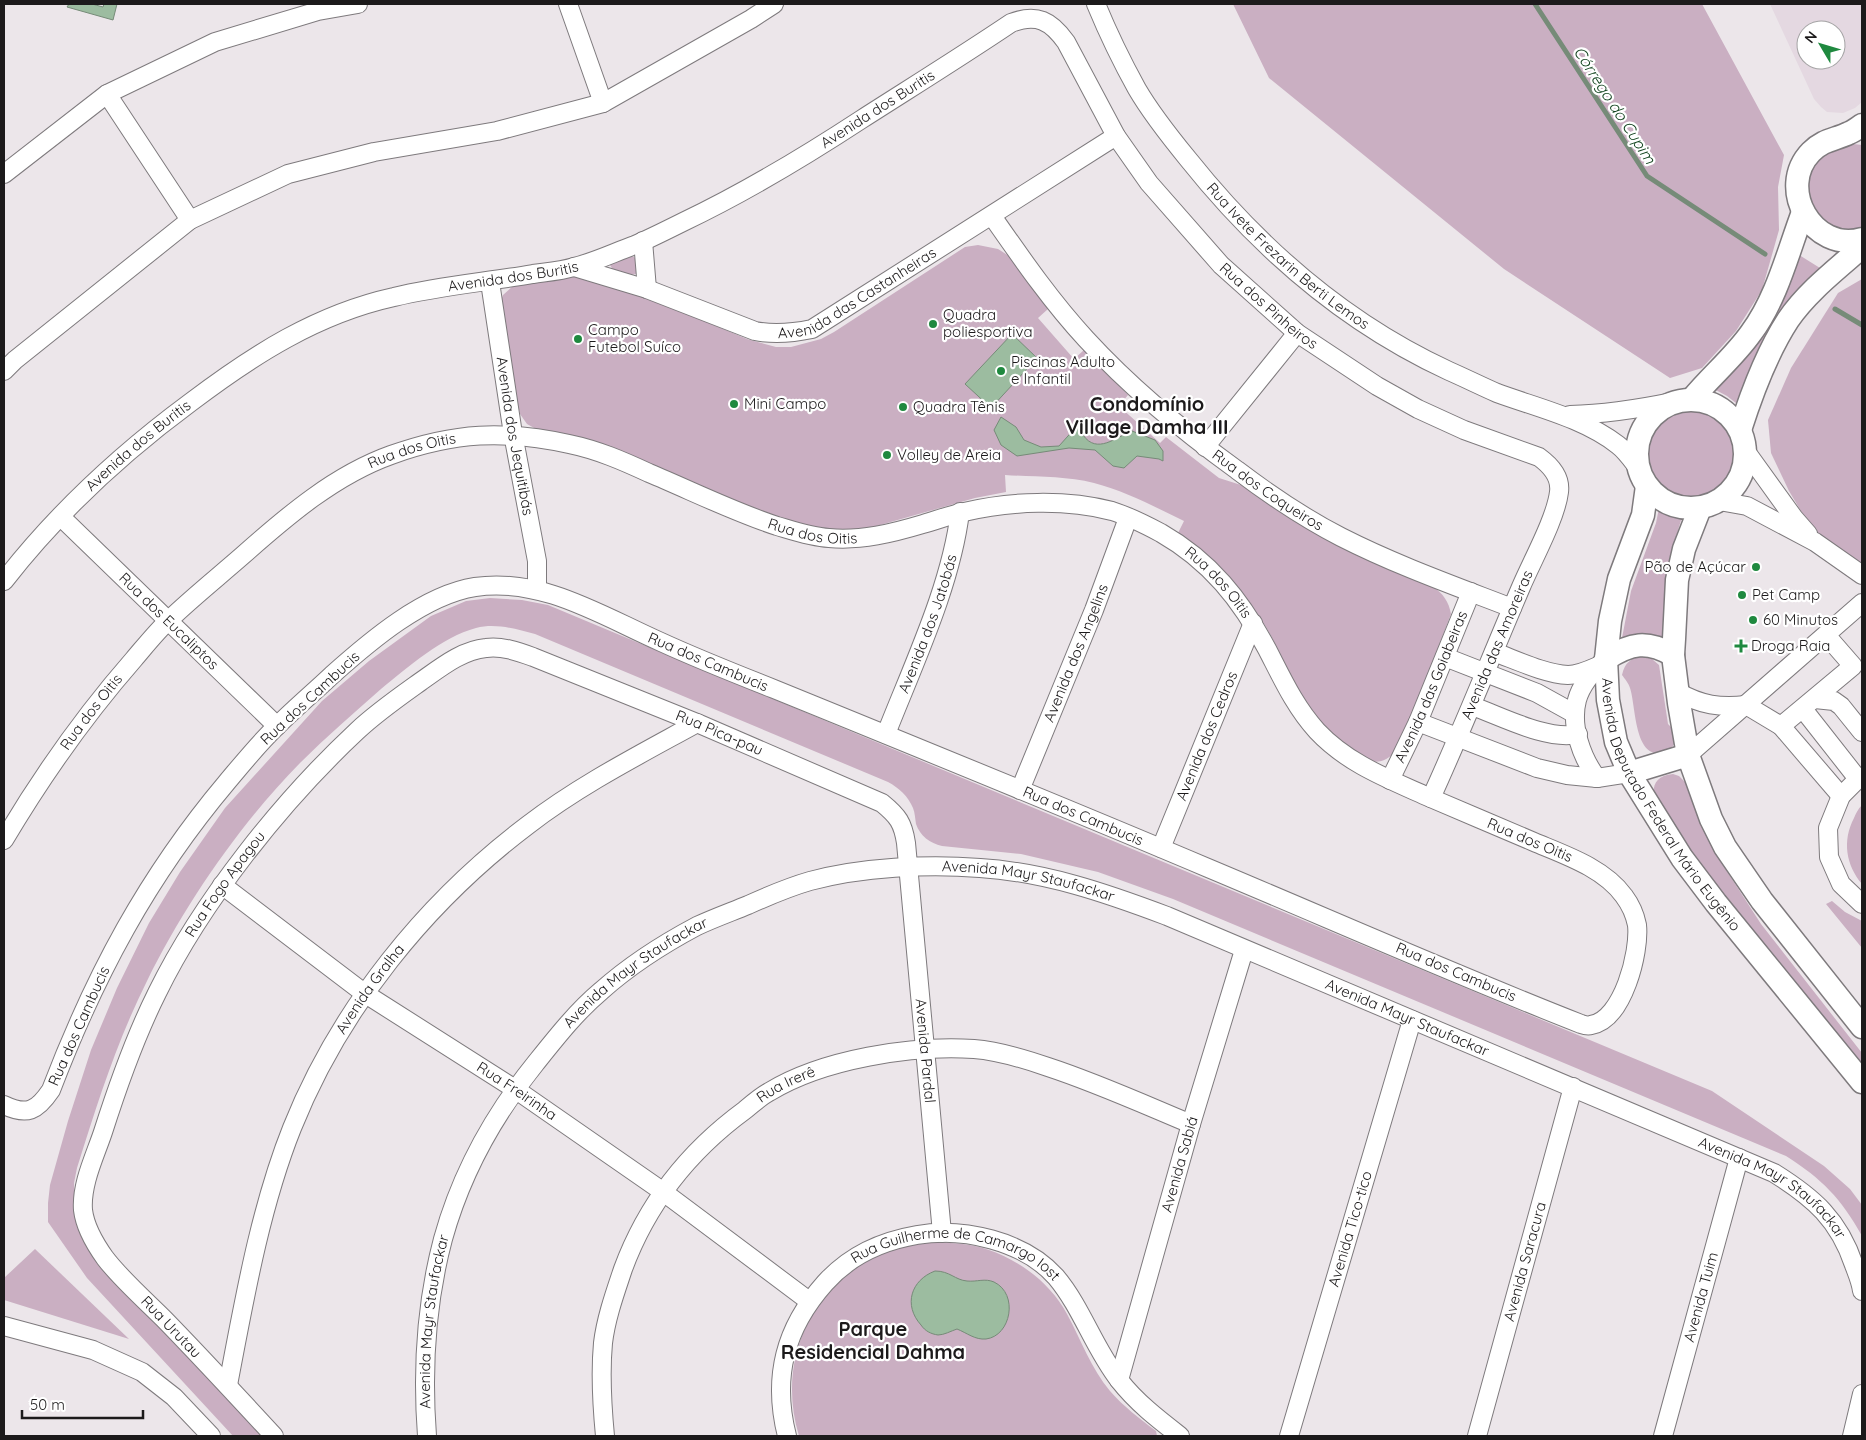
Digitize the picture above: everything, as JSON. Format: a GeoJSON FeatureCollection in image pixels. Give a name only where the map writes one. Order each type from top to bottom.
{"type":"FeatureCollection","features":[{"type":"Feature","properties":{"kind":"street"},"geometry":{"type":"LineString","coordinates":[[4,174],[107,94],[215,42],[296,10],[318,11],[358,4]]}},
{"type":"Feature","properties":{"kind":"street"},"geometry":{"type":"LineString","coordinates":[[568,4],[603,103]]}},
{"type":"Feature","properties":{"kind":"street"},"geometry":{"type":"LineString","coordinates":[[4,371],[14,360],[190,220],[288,174],[374,152],[497,131],[603,103],[774,4]]}},
{"type":"Feature","properties":{"kind":"street","name":"Rua Ivete Frezarin Berti Lemos"},"geometry":{"type":"LineString","coordinates":[[1096,4],[1106,28],[1138,90],[1173,140],[1218,195],[1260,240],[1300,277],[1345,310],[1402,347],[1496,392],[1588,426],[1618,445],[1642,477]]}},
{"type":"Feature","properties":{"kind":"street","name":"Avenida dos Buritis"},"geometry":{"type":"LineString","coordinates":[[4,581],[23,556],[100,477],[140,440],[226,375],[302,329],[352,308],[394,296],[574,267],[643,241],[768,178],[814,151],[1011,23],[1024,18],[1036,19],[1056,28]]}},
{"type":"Feature","properties":{"kind":"street","name":"Rua dos Pinheiros"},"geometry":{"type":"LineString","coordinates":[[1056,28],[1066,42],[1116,136],[1149,183],[1221,265],[1297,334],[1361,376],[1418,409],[1464,430],[1539,457],[1548,463],[1554,471],[1560,490]]}},
{"type":"Feature","properties":{"kind":"street"},"geometry":{"type":"LineString","coordinates":[[107,94],[190,220]]}},
{"type":"Feature","properties":{"kind":"street"},"geometry":{"type":"LineString","coordinates":[[1857,132],[1827,140],[1811,152],[1800,170],[1797,191],[1803,212],[1815,228],[1833,239],[1854,242],[1862,239]]}},
{"type":"Feature","properties":{"kind":"street","name":"Avenida das Castanheiras"},"geometry":{"type":"LineString","coordinates":[[574,267],[647,289],[755,331],[770,334],[804,331],[812,329],[839,313],[1116,136]]}},
{"type":"Feature","properties":{"kind":"street"},"geometry":{"type":"LineString","coordinates":[[1803,212],[1768,306],[1752,332],[1729,360],[1708,380],[1682,401],[1655,413],[1643,428],[1637,448],[1642,477],[1661,500],[1680,507],[1709,504],[1747,506],[1815,542],[1862,575]]}},
{"type":"Feature","properties":{"kind":"street","name":"Rua dos Coqueiros"},"geometry":{"type":"LineString","coordinates":[[992,216],[1057,305],[1086,339],[1129,383],[1205,447],[1270,495],[1341,537],[1404,566],[1512,608]]}},
{"type":"Feature","properties":{"kind":"street"},"geometry":{"type":"LineString","coordinates":[[643,241],[647,289]]}},
{"type":"Feature","properties":{"kind":"street"},"geometry":{"type":"LineString","coordinates":[[1709,504],[1734,488],[1743,470],[1743,440],[1754,388],[1770,352],[1789,319],[1828,277],[1862,247]]}},
{"type":"Feature","properties":{"kind":"street","name":"Avenida dos Jequitibás"},"geometry":{"type":"LineString","coordinates":[[490,282],[513,434],[537,561],[537,590]]}},
{"type":"Feature","properties":{"kind":"street"},"geometry":{"type":"LineString","coordinates":[[1205,447],[1297,334]]}},
{"type":"Feature","properties":{"kind":"street"},"geometry":{"type":"LineString","coordinates":[[1682,401],[1712,403],[1729,414],[1769,481],[1794,518],[1815,542]]}},
{"type":"Feature","properties":{"kind":"street","name":"Rua Ivete Frezarin Berti Lemos"},"geometry":{"type":"LineString","coordinates":[[1562,416],[1605,414],[1682,401]]}},
{"type":"Feature","properties":{"kind":"street","name":"Rua dos Oitis"},"geometry":{"type":"LineString","coordinates":[[4,840],[30,797],[78,727],[118,677],[168,620],[278,524],[311,499],[356,471],[388,456],[439,440],[490,434],[513,434],[569,443],[600,451],[756,519],[831,539],[875,536],[896,532],[960,512],[1005,505],[1045,502],[1113,511],[1164,535],[1196,558],[1226,586],[1253,624],[1299,709],[1320,734],[1342,754],[1361,767],[1560,853],[1610,880],[1621,891],[1630,905],[1637,922],[1636,944],[1628,982],[1616,1008],[1603,1020],[1589,1026]]}},
{"type":"Feature","properties":{"kind":"street","name":"Avenida Deputado Federal Mário Eugênio"},"geometry":{"type":"LineString","coordinates":[[1642,477],[1643,514],[1619,579],[1602,663],[1616,742],[1629,773],[1682,858],[1716,903],[1862,1082]]}},
{"type":"Feature","properties":{"kind":"street","name":"Avenida das Amoreiras"},"geometry":{"type":"LineString","coordinates":[[1431,798],[1459,739],[1512,608],[1552,517],[1560,490]]}},
{"type":"Feature","properties":{"kind":"street","name":"Avenida Deputado Federal Mário Eugênio"},"geometry":{"type":"LineString","coordinates":[[1709,504],[1684,549],[1677,580],[1673,655],[1688,755],[1711,819],[1725,847],[1742,874],[1862,1027]]}},
{"type":"Feature","properties":{"kind":"street","name":"Avenida dos Jatobás"},"geometry":{"type":"LineString","coordinates":[[886,734],[926,634],[948,572],[956,545],[960,512]]}},
{"type":"Feature","properties":{"kind":"street","name":"Rua dos Eucaliptos"},"geometry":{"type":"LineString","coordinates":[[61,517],[277,726]]}},
{"type":"Feature","properties":{"kind":"street","name":"Avenida dos Angelins"},"geometry":{"type":"LineString","coordinates":[[1020,790],[1098,602],[1128,518]]}},
{"type":"Feature","properties":{"kind":"street","name":"Rua dos Cambucis"},"geometry":{"type":"LineString","coordinates":[[4,1105],[24,1111],[32,1110],[43,1102],[51,1090],[88,999],[126,925],[150,885],[192,826],[250,755],[277,726],[348,661],[401,618],[446,596],[472,588],[503,586],[537,590],[559,596],[666,645],[1161,848],[1549,1012],[1589,1026]]}},
{"type":"Feature","properties":{"kind":"street","name":"Avenida das Goiabeiras"},"geometry":{"type":"LineString","coordinates":[[1390,780],[1418,722],[1471,592]]}},
{"type":"Feature","properties":{"kind":"street"},"geometry":{"type":"LineString","coordinates":[[1418,722],[1537,768],[1567,775],[1597,778],[1629,773],[1688,755],[1862,603]]}},
{"type":"Feature","properties":{"kind":"street","name":"Avenida dos Cedros"},"geometry":{"type":"LineString","coordinates":[[1161,848],[1253,624]]}},
{"type":"Feature","properties":{"kind":"street"},"geometry":{"type":"LineString","coordinates":[[1781,726],[1809,704],[1858,671],[1826,635]]}},
{"type":"Feature","properties":{"kind":"street"},"geometry":{"type":"LineString","coordinates":[[1494,652],[1542,669],[1568,675],[1579,673],[1602,663],[1631,646],[1646,645],[1660,648],[1673,655]]}},
{"type":"Feature","properties":{"kind":"street","name":"Rua Pica-pau"},"geometry":{"type":"LineString","coordinates":[[484,648],[514,650],[697,724],[882,803],[894,813],[903,827],[908,867]]}},
{"type":"Feature","properties":{"kind":"street","name":"Rua Fogo Apagou"},"geometry":{"type":"LineString","coordinates":[[83,1209],[86,1187],[110,1108],[157,993],[183,946],[222,885],[271,823],[318,770],[358,729],[403,694],[444,666],[468,652],[484,648]]}},
{"type":"Feature","properties":{"kind":"street"},"geometry":{"type":"LineString","coordinates":[[1445,657],[1538,694],[1575,714]]}},
{"type":"Feature","properties":{"kind":"street"},"geometry":{"type":"LineString","coordinates":[[1597,778],[1588,766],[1578,734],[1575,714],[1577,700],[1582,689],[1602,663]]}},
{"type":"Feature","properties":{"kind":"street"},"geometry":{"type":"LineString","coordinates":[[1678,692],[1694,701],[1711,706],[1746,705],[1781,726],[1841,796]]}},
{"type":"Feature","properties":{"kind":"street"},"geometry":{"type":"LineString","coordinates":[[1809,704],[1834,701],[1841,706],[1862,732]]}},
{"type":"Feature","properties":{"kind":"street"},"geometry":{"type":"LineString","coordinates":[[1809,704],[1860,778],[1841,796],[1828,828],[1829,857],[1841,884],[1862,904]]}},
{"type":"Feature","properties":{"kind":"street"},"geometry":{"type":"LineString","coordinates":[[1472,706],[1549,733],[1564,736],[1578,734]]}},
{"type":"Feature","properties":{"kind":"street","name":"Avenida Gralha"},"geometry":{"type":"LineString","coordinates":[[228,1385],[252,1266],[271,1191],[291,1130],[309,1087],[364,993],[432,910],[475,867],[530,823],[604,774],[697,724]]}},
{"type":"Feature","properties":{"kind":"street","name":"Avenida Mayr Staufackar"},"geometry":{"type":"LineString","coordinates":[[427,1436],[424,1395],[428,1317],[443,1240],[462,1185],[484,1137],[515,1089],[558,1036],[600,992],[635,964],[698,926],[767,897],[810,882],[860,871],[908,867],[980,868],[1047,876],[1124,900],[1167,916],[1774,1173],[1800,1190],[1821,1208],[1838,1228],[1849,1250],[1862,1291]]}},
{"type":"Feature","properties":{"kind":"street","name":"Avenida Pardal"},"geometry":{"type":"LineString","coordinates":[[908,867],[942,1233]]}},
{"type":"Feature","properties":{"kind":"street","name":"Rua Freirinha"},"geometry":{"type":"LineString","coordinates":[[222,885],[364,993],[515,1089],[662,1191],[809,1301]]}},
{"type":"Feature","properties":{"kind":"street","name":"Avenida Sabiá"},"geometry":{"type":"LineString","coordinates":[[1119,1380],[1191,1124],[1244,950]]}},
{"type":"Feature","properties":{"kind":"street","name":"Avenida Tico-tico"},"geometry":{"type":"LineString","coordinates":[[1289,1436],[1412,1020]]}},
{"type":"Feature","properties":{"kind":"street","name":"Rua Irerê"},"geometry":{"type":"LineString","coordinates":[[605,1436],[601,1395],[603,1350],[612,1305],[631,1248],[644,1220],[662,1191],[690,1158],[723,1125],[769,1092],[809,1073],[864,1057],[924,1050],[975,1049],[1018,1057],[1074,1076],[1191,1124]]}},
{"type":"Feature","properties":{"kind":"street","name":"Avenida Saracura"},"geometry":{"type":"LineString","coordinates":[[1477,1436],[1573,1087]]}},
{"type":"Feature","properties":{"kind":"street","name":"Avenida Tuim"},"geometry":{"type":"LineString","coordinates":[[1663,1436],[1739,1158]]}},
{"type":"Feature","properties":{"kind":"street","name":"Rua Urutau"},"geometry":{"type":"LineString","coordinates":[[83,1209],[87,1227],[107,1260],[228,1385],[274,1436]]}},
{"type":"Feature","properties":{"kind":"street","name":"Rua Guilherme de Camargo Iost"},"geometry":{"type":"LineString","coordinates":[[787,1436],[780,1394],[782,1368],[789,1342],[809,1301],[831,1276],[852,1260],[875,1247],[900,1238],[942,1233],[970,1234],[1004,1244],[1028,1255],[1055,1276],[1119,1380],[1141,1404],[1180,1436]]}},
{"type":"Feature","properties":{"kind":"street"},"geometry":{"type":"LineString","coordinates":[[4,1326],[93,1350],[142,1372],[174,1397],[211,1436]]}},
{"type":"Feature","properties":{"kind":"street"},"geometry":{"type":"LineString","coordinates":[[1852,1436],[1862,1394]]}},
{"type":"Feature","properties":{"kind":"shaded area"},"geometry":{"type":"Polygon","coordinates":[[[69,4],[92,4],[103,7],[104,4],[117,4],[113,20],[67,7],[69,4]]]}},
{"type":"Feature","properties":{"kind":"shaded area"},"geometry":{"type":"Polygon","coordinates":[[[1233,4],[1702,4],[1784,155],[1778,187],[1779,230],[1762,290],[1736,331],[1702,368],[1670,378],[1504,269],[1269,78],[1233,4]]]}},
{"type":"Feature","properties":{"kind":"shaded area"},"geometry":{"type":"Polygon","coordinates":[[[1770,4],[1862,4],[1862,102],[1855,108],[1843,113],[1827,112],[1814,99],[1801,70],[1846,70],[1846,20],[1796,20],[1796,60],[1770,4]]]}},
{"type":"Feature","properties":{"kind":"shaded area"},"geometry":{"type":"Polygon","coordinates":[[[1845,143],[1862,145],[1862,233],[1831,233],[1804,203],[1810,163],[1845,143]]]}},
{"type":"Feature","properties":{"kind":"shaded area"},"geometry":{"type":"Polygon","coordinates":[[[978,245],[998,249],[1009,256],[1048,309],[1038,318],[1074,359],[1084,350],[1128,395],[1119,406],[1160,443],[1166,437],[1219,478],[1241,485],[1306,525],[1432,586],[1442,595],[1449,606],[1451,614],[1400,748],[1387,759],[1375,762],[1358,755],[1329,734],[1317,721],[1307,707],[1268,631],[1250,604],[1221,573],[1177,535],[1184,521],[1117,490],[1072,479],[1005,475],[1006,492],[975,498],[866,529],[833,531],[801,526],[771,515],[585,439],[536,429],[527,424],[520,414],[498,309],[503,295],[514,285],[571,276],[595,279],[619,285],[747,339],[776,347],[791,347],[821,339],[834,332],[965,247],[978,245]]]}},
{"type":"Feature","properties":{"kind":"shaded area"},"geometry":{"type":"Polygon","coordinates":[[[1796,253],[1820,268],[1800,288],[1741,407],[1727,396],[1712,388],[1749,353],[1769,326],[1785,291],[1796,253]]]}},
{"type":"Feature","properties":{"kind":"shaded area"},"geometry":{"type":"Polygon","coordinates":[[[627,256],[634,257],[636,261],[638,267],[636,274],[629,275],[613,270],[610,265],[611,261],[627,256]]]}},
{"type":"Feature","properties":{"kind":"shaded area"},"geometry":{"type":"Polygon","coordinates":[[[1862,279],[1862,565],[1811,528],[1789,491],[1771,453],[1768,420],[1791,368],[1838,293],[1862,279]]]}},
{"type":"Feature","properties":{"kind":"shaded area","name":"Piscinas Adulto e Infantil"},"geometry":{"type":"Polygon","coordinates":[[[1012,334],[1037,358],[991,408],[965,384],[1012,334]]]}},
{"type":"Feature","properties":{"kind":"shaded area"},"geometry":{"type":"Polygon","coordinates":[[[1693,407],[1711,411],[1725,421],[1735,435],[1739,453],[1735,471],[1725,485],[1711,495],[1693,499],[1675,495],[1661,485],[1651,471],[1647,453],[1651,435],[1661,421],[1675,411],[1693,407]]]}},
{"type":"Feature","properties":{"kind":"shaded area"},"geometry":{"type":"Polygon","coordinates":[[[1001,417],[1016,427],[1024,440],[1041,447],[1059,446],[1085,417],[1094,422],[1083,435],[1088,441],[1094,444],[1107,443],[1132,431],[1155,440],[1163,451],[1163,461],[1137,456],[1124,468],[1113,466],[1095,450],[1069,448],[1017,456],[1001,445],[994,430],[1001,417]]]}},
{"type":"Feature","properties":{"kind":"shaded area"},"geometry":{"type":"Polygon","coordinates":[[[1659,508],[1682,517],[1671,553],[1668,640],[1645,634],[1622,638],[1631,591],[1656,523],[1659,508]]]}},
{"type":"Feature","properties":{"kind":"shaded area"},"geometry":{"type":"Polygon","coordinates":[[[490,598],[522,600],[548,605],[1712,1091],[1824,1166],[1850,1189],[1862,1205],[1862,1236],[1830,1190],[1786,1156],[1173,899],[1098,872],[1021,854],[938,845],[920,832],[909,800],[888,782],[535,634],[506,627],[491,626],[463,632],[438,645],[381,689],[300,763],[235,838],[178,923],[147,981],[117,1050],[77,1168],[74,1183],[75,1213],[266,1436],[233,1436],[87,1278],[48,1222],[50,1185],[68,1121],[91,1050],[117,988],[149,923],[180,872],[225,808],[322,701],[369,661],[431,616],[466,601],[490,598]]]}},
{"type":"Feature","properties":{"kind":"shaded area"},"geometry":{"type":"Polygon","coordinates":[[[1643,656],[1652,659],[1659,665],[1668,724],[1678,734],[1672,747],[1661,753],[1652,752],[1641,739],[1630,688],[1622,675],[1629,661],[1643,656]]]}},
{"type":"Feature","properties":{"kind":"shaded area"},"geometry":{"type":"Polygon","coordinates":[[[1667,775],[1679,776],[1685,782],[1719,859],[1761,924],[1862,1053],[1862,1071],[1700,864],[1654,800],[1656,782],[1667,775]]]}},
{"type":"Feature","properties":{"kind":"shaded area"},"geometry":{"type":"Polygon","coordinates":[[[1862,805],[1862,884],[1849,861],[1847,844],[1850,827],[1862,805]]]}},
{"type":"Feature","properties":{"kind":"shaded area"},"geometry":{"type":"Polygon","coordinates":[[[1832,901],[1845,912],[1862,921],[1862,948],[1826,904],[1832,901]]]}},
{"type":"Feature","properties":{"kind":"shaded area"},"geometry":{"type":"Polygon","coordinates":[[[932,1242],[982,1248],[1012,1260],[1044,1283],[1067,1314],[1103,1382],[1126,1407],[1156,1431],[1157,1436],[799,1436],[793,1408],[792,1380],[796,1353],[805,1328],[819,1305],[836,1284],[858,1266],[883,1252],[901,1246],[932,1242]]]}},
{"type":"Feature","properties":{"kind":"shaded area"},"geometry":{"type":"Polygon","coordinates":[[[35,1249],[129,1339],[4,1300],[4,1278],[35,1249]]]}},
{"type":"Feature","properties":{"kind":"shaded area"},"geometry":{"type":"Polygon","coordinates":[[[935,1271],[945,1272],[963,1280],[991,1281],[1002,1288],[1007,1296],[1009,1314],[1001,1331],[995,1336],[982,1339],[957,1329],[938,1335],[924,1329],[915,1317],[912,1309],[912,1294],[920,1280],[935,1271]]]}},
{"type":"Feature","properties":{"kind":"waterway","name":"Córrego do Cupim"},"geometry":{"type":"LineString","coordinates":[[1535,4],[1647,176],[1765,254]]}},
{"type":"Feature","properties":{"kind":"waterway","name":"Córrego do Cupim"},"geometry":{"type":"LineString","coordinates":[[1835,309],[1862,325]]}},
{"type":"Feature","properties":{"kind":"place","name":"Quadra poliesportiva"},"geometry":{"type":"Point","coordinates":[933,324]}},
{"type":"Feature","properties":{"kind":"place","name":"Campo Futebol Suíco"},"geometry":{"type":"Point","coordinates":[578,339]}},
{"type":"Feature","properties":{"kind":"place","name":"Piscinas Adulto e Infantil"},"geometry":{"type":"Point","coordinates":[1001,371]}},
{"type":"Feature","properties":{"kind":"place","name":"Mini Campo"},"geometry":{"type":"Point","coordinates":[734,404]}},
{"type":"Feature","properties":{"kind":"place","name":"Quadra Tênis"},"geometry":{"type":"Point","coordinates":[903,407]}},
{"type":"Feature","properties":{"kind":"place","name":"Volley de Areia"},"geometry":{"type":"Point","coordinates":[887,455]}},
{"type":"Feature","properties":{"kind":"place","name":"Pão de Açúcar"},"geometry":{"type":"Point","coordinates":[1756,567]}},
{"type":"Feature","properties":{"kind":"place","name":"Pet Camp"},"geometry":{"type":"Point","coordinates":[1742,595]}},
{"type":"Feature","properties":{"kind":"place","name":"60 Minutos"},"geometry":{"type":"Point","coordinates":[1753,620]}},
{"type":"Feature","properties":{"kind":"place","name":"Droga Raia"},"geometry":{"type":"Point","coordinates":[1741,646]}},
{"type":"Feature","properties":{"kind":"district","name":"Condomínio Village Damha III"},"geometry":{"type":"Point","coordinates":[1147,416]}},
{"type":"Feature","properties":{"kind":"district","name":"Parque Residencial Dahma"},"geometry":{"type":"Point","coordinates":[873,1340]}}]}
